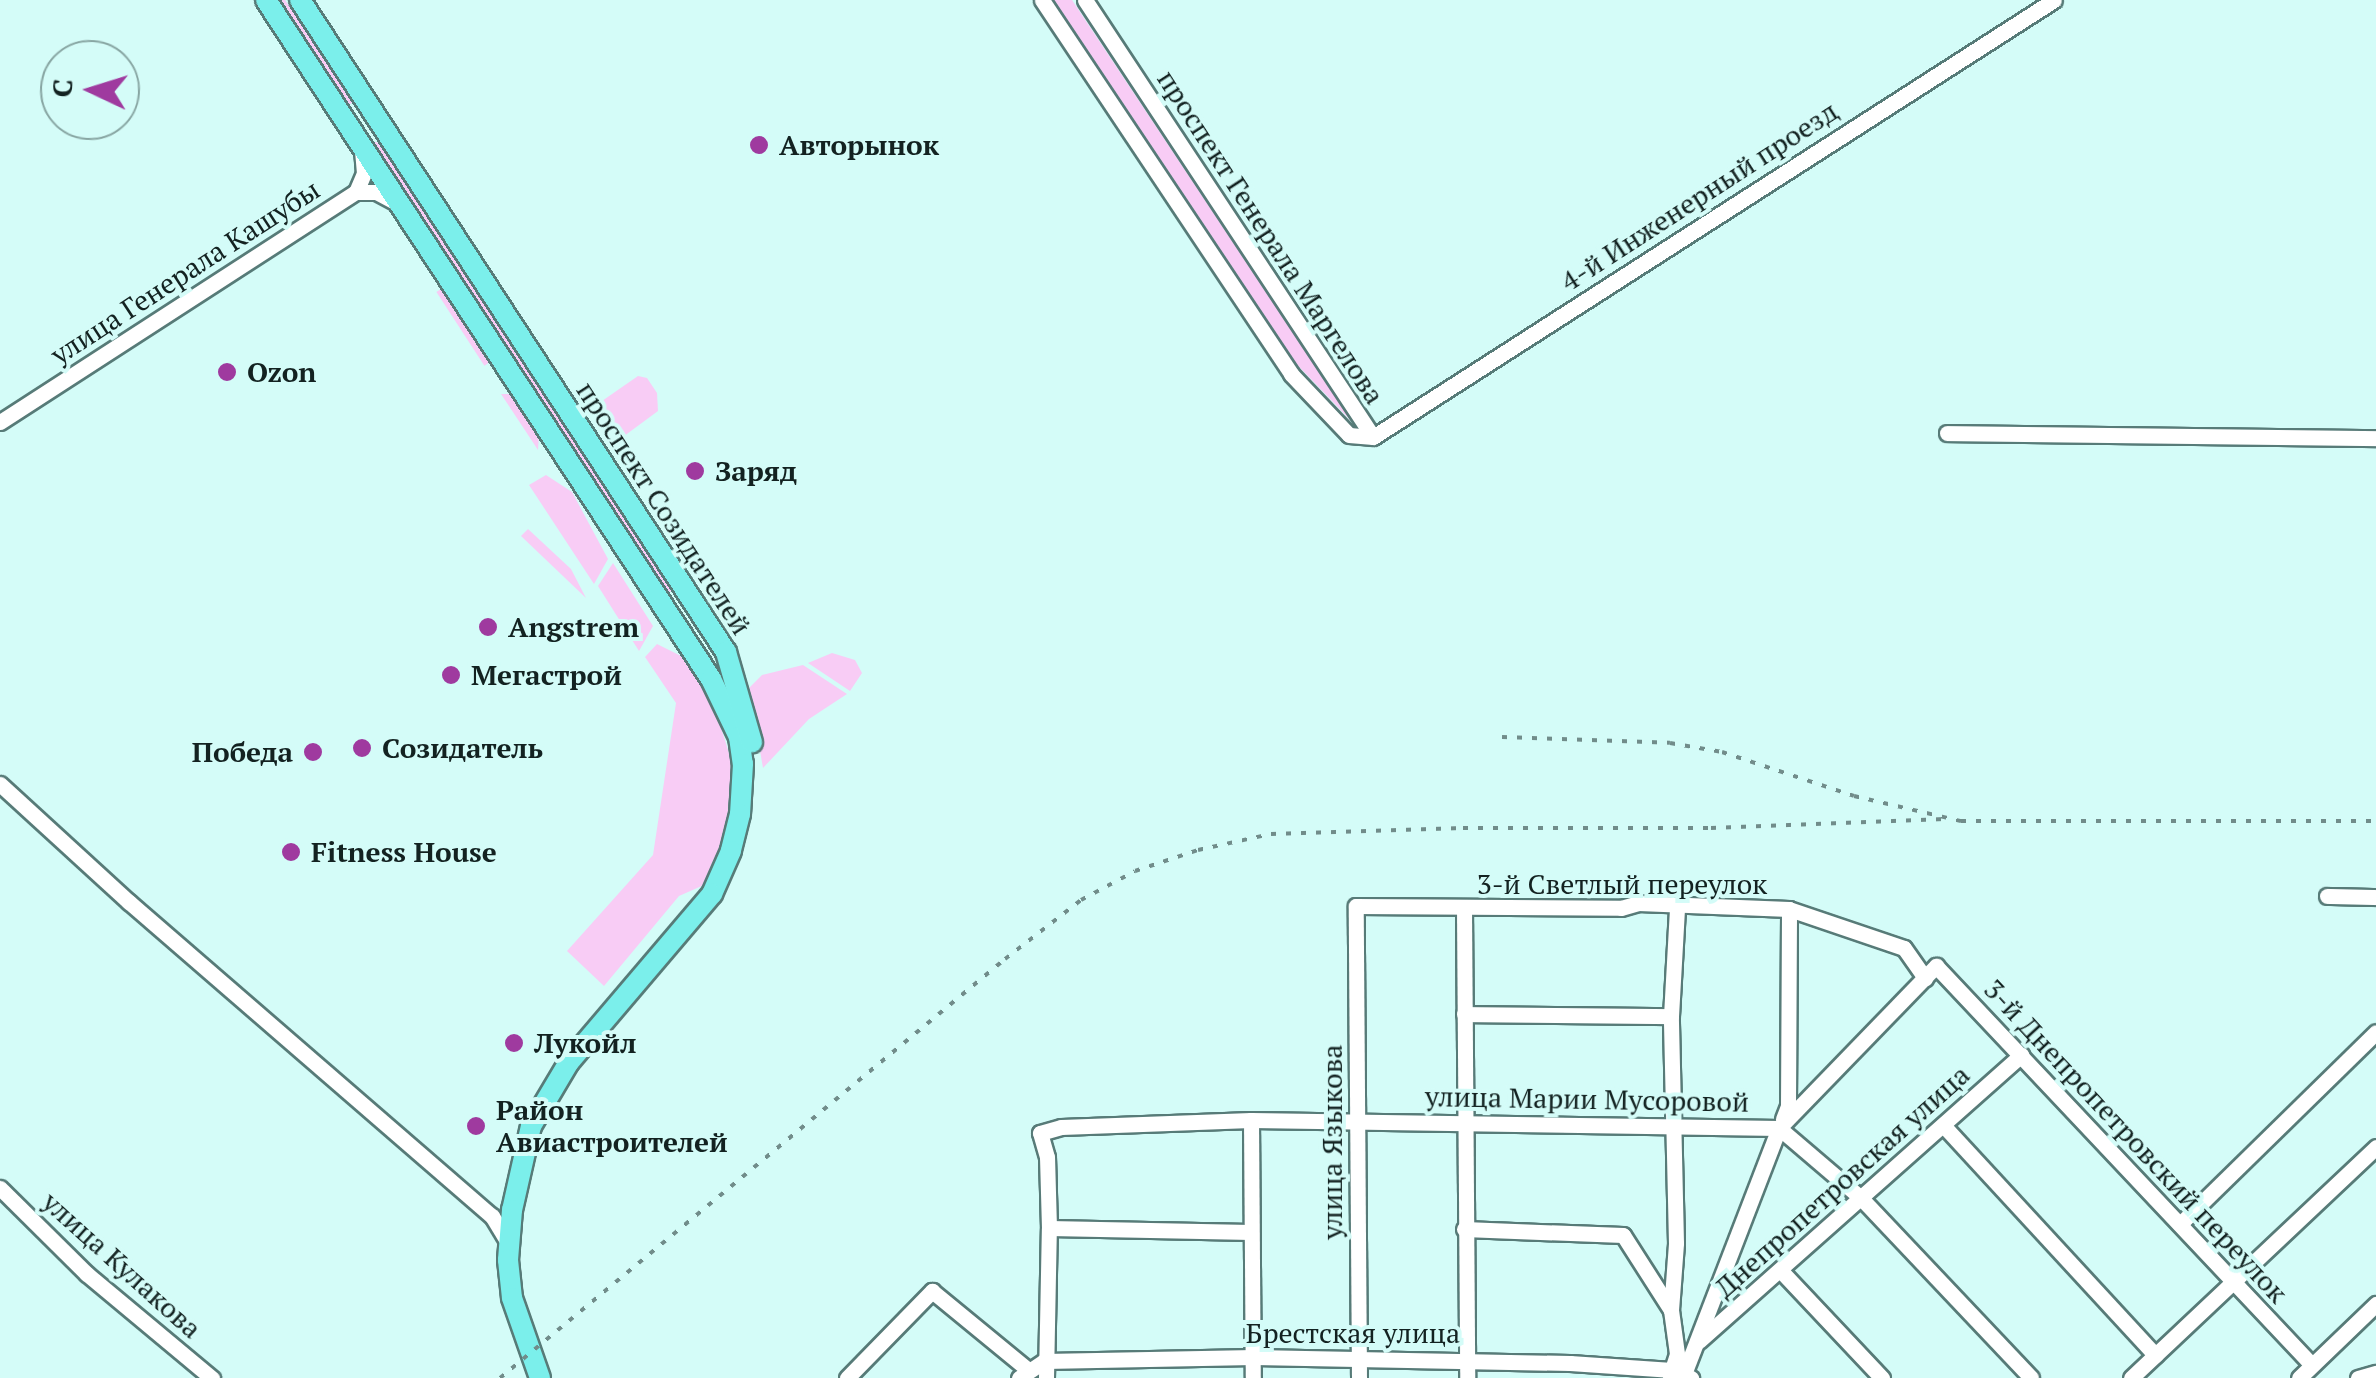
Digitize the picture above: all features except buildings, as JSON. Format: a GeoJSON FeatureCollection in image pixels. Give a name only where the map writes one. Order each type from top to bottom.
{"type":"FeatureCollection","features":[{"type":"Feature","properties":{"kind":"main road","name":"проспект Созидателей"},"geometry":{"type":"LineString","coordinates":[[266,0],[728,708],[744,764],[737,830],[712,894],[552,1087],[531,1126],[517,1184]]}},
{"type":"Feature","properties":{"kind":"main road","name":"проспект Созидателей"},"geometry":{"type":"LineString","coordinates":[[300,0],[726,652],[752,742],[753,813],[737,866],[707,922],[576,1073],[547,1122],[526,1192],[522,1288],[538,1345],[553,1378]]}},
{"type":"Feature","properties":{"kind":"main road"},"geometry":{"type":"LineString","coordinates":[[658,598],[670,602],[678,599],[680,582]]}},
{"type":"Feature","properties":{"kind":"main road"},"geometry":{"type":"LineString","coordinates":[[517,1184],[509,1244],[512,1298],[540,1378]]}},
{"type":"Feature","properties":{"kind":"street","name":"проспект Генерала Маргелова"},"geometry":{"type":"LineString","coordinates":[[1042,0],[1291,374],[1349,435],[1373,437]]}},
{"type":"Feature","properties":{"kind":"street","name":"проспект Генерала Маргелова"},"geometry":{"type":"LineString","coordinates":[[1084,0],[1373,437]]}},
{"type":"Feature","properties":{"kind":"street","name":"4-й Инженерный проезд"},"geometry":{"type":"LineString","coordinates":[[1373,437],[2054,0]]}},
{"type":"Feature","properties":{"kind":"street","name":"улица Генерала Кашубы"},"geometry":{"type":"LineString","coordinates":[[0,422],[356,192],[364,173],[361,144]]}},
{"type":"Feature","properties":{"kind":"street"},"geometry":{"type":"LineString","coordinates":[[356,192],[376,192],[402,206]]}},
{"type":"Feature","properties":{"kind":"street"},"geometry":{"type":"LineString","coordinates":[[1947,433],[2376,438]]}},
{"type":"Feature","properties":{"kind":"street"},"geometry":{"type":"LineString","coordinates":[[0,784],[129,902],[492,1216],[509,1244]]}},
{"type":"Feature","properties":{"kind":"street"},"geometry":{"type":"LineString","coordinates":[[2327,896],[2376,897]]}},
{"type":"Feature","properties":{"kind":"street","name":"3-й Светлый переулок"},"geometry":{"type":"LineString","coordinates":[[1356,906],[1620,908],[1638,903],[1789,910],[1904,948],[1925,978]]}},
{"type":"Feature","properties":{"kind":"street","name":"улица Языкова"},"geometry":{"type":"LineString","coordinates":[[1356,906],[1359,1378]]}},
{"type":"Feature","properties":{"kind":"street"},"geometry":{"type":"LineString","coordinates":[[1676,907],[1671,1016],[1675,1126],[1672,1310],[1679,1375]]}},
{"type":"Feature","properties":{"kind":"street"},"geometry":{"type":"LineString","coordinates":[[1464,909],[1462,1122],[1467,1378]]}},
{"type":"Feature","properties":{"kind":"street"},"geometry":{"type":"LineString","coordinates":[[1679,1375],[1695,1344],[1788,1106],[1789,910]]}},
{"type":"Feature","properties":{"kind":"street","name":"3-й Днепропетровский переулок"},"geometry":{"type":"LineString","coordinates":[[1925,978],[1936,966],[2310,1363]]}},
{"type":"Feature","properties":{"kind":"street"},"geometry":{"type":"LineString","coordinates":[[1779,1128],[1925,978]]}},
{"type":"Feature","properties":{"kind":"street"},"geometry":{"type":"LineString","coordinates":[[1464,1014],[1671,1016]]}},
{"type":"Feature","properties":{"kind":"street"},"geometry":{"type":"LineString","coordinates":[[2180,1224],[2376,1032]]}},
{"type":"Feature","properties":{"kind":"street","name":"Днепропетровская улица"},"geometry":{"type":"LineString","coordinates":[[1695,1344],[1782,1272],[2021,1055]]}},
{"type":"Feature","properties":{"kind":"street"},"geometry":{"type":"LineString","coordinates":[[1251,1120],[1254,1378]]}},
{"type":"Feature","properties":{"kind":"street","name":"улица Марии Мусоровой"},"geometry":{"type":"LineString","coordinates":[[1049,1228],[1047,1157],[1040,1134],[1061,1127],[1357,1120],[1779,1128],[1862,1199],[2031,1378]]}},
{"type":"Feature","properties":{"kind":"street"},"geometry":{"type":"LineString","coordinates":[[1943,1125],[2155,1355]]}},
{"type":"Feature","properties":{"kind":"street"},"geometry":{"type":"LineString","coordinates":[[2132,1378],[2376,1147]]}},
{"type":"Feature","properties":{"kind":"street"},"geometry":{"type":"LineString","coordinates":[[492,1216],[517,1184]]}},
{"type":"Feature","properties":{"kind":"street","name":"улица Кулакова"},"geometry":{"type":"LineString","coordinates":[[0,1188],[88,1274],[212,1378]]}},
{"type":"Feature","properties":{"kind":"street"},"geometry":{"type":"LineString","coordinates":[[1045,1370],[1049,1228],[1251,1232]]}},
{"type":"Feature","properties":{"kind":"street"},"geometry":{"type":"LineString","coordinates":[[1464,1229],[1623,1235],[1672,1310]]}},
{"type":"Feature","properties":{"kind":"street"},"geometry":{"type":"LineString","coordinates":[[1782,1272],[1882,1378]]}},
{"type":"Feature","properties":{"kind":"street"},"geometry":{"type":"LineString","coordinates":[[847,1378],[932,1291],[1023,1374]]}},
{"type":"Feature","properties":{"kind":"street"},"geometry":{"type":"LineString","coordinates":[[2299,1378],[2310,1363],[2376,1304]]}},
{"type":"Feature","properties":{"kind":"street","name":"Брестская улица"},"geometry":{"type":"LineString","coordinates":[[1023,1374],[1254,1356],[1467,1358],[1679,1375]]}},
{"type":"Feature","properties":{"kind":"street"},"geometry":{"type":"LineString","coordinates":[[2358,1378],[2376,1372]]}},
{"type":"Feature","properties":{"kind":"shaded area"},"geometry":{"type":"Polygon","coordinates":[[[281,0],[285,0],[354,101],[349,105],[281,0]]]}},
{"type":"Feature","properties":{"kind":"shaded area"},"geometry":{"type":"Polygon","coordinates":[[[1052,0],[1072,0],[1353,423],[1282,349],[1052,0]]]}},
{"type":"Feature","properties":{"kind":"shaded area"},"geometry":{"type":"Polygon","coordinates":[[[372,141],[379,143],[672,591],[669,592],[372,141]]]}},
{"type":"Feature","properties":{"kind":"shaded area"},"geometry":{"type":"Polygon","coordinates":[[[444,287],[492,361],[484,366],[436,292],[444,287]]]}},
{"type":"Feature","properties":{"kind":"shaded area"},"geometry":{"type":"Polygon","coordinates":[[[638,376],[647,378],[657,393],[658,411],[616,442],[608,442],[589,410],[638,376]]]}},
{"type":"Feature","properties":{"kind":"shaded area"},"geometry":{"type":"Polygon","coordinates":[[[501,394],[512,394],[539,433],[538,450],[501,394]]]}},
{"type":"Feature","properties":{"kind":"shaded area"},"geometry":{"type":"Polygon","coordinates":[[[546,475],[572,492],[608,559],[594,584],[529,485],[546,475]]]}},
{"type":"Feature","properties":{"kind":"shaded area"},"geometry":{"type":"Polygon","coordinates":[[[528,529],[571,569],[586,598],[521,536],[528,529]]]}},
{"type":"Feature","properties":{"kind":"shaded area"},"geometry":{"type":"Polygon","coordinates":[[[613,563],[653,626],[639,651],[598,586],[613,563]]]}},
{"type":"Feature","properties":{"kind":"shaded area"},"geometry":{"type":"Polygon","coordinates":[[[657,644],[687,659],[718,718],[733,766],[732,805],[725,838],[704,885],[679,896],[604,986],[567,951],[653,855],[676,703],[645,657],[657,644]]]}},
{"type":"Feature","properties":{"kind":"shaded area"},"geometry":{"type":"Polygon","coordinates":[[[832,653],[855,660],[862,673],[850,691],[808,663],[832,653]]]}},
{"type":"Feature","properties":{"kind":"shaded area"},"geometry":{"type":"Polygon","coordinates":[[[803,665],[847,694],[809,719],[763,768],[749,688],[762,675],[803,665]]]}},
{"type":"Feature","properties":{"kind":"railway"},"geometry":{"type":"LineString","coordinates":[[1502,737],[1670,743],[1722,752],[1854,796],[1961,821],[2376,821]]}},
{"type":"Feature","properties":{"kind":"railway"},"geometry":{"type":"LineString","coordinates":[[500,1378],[1005,959],[1081,900],[1135,871],[1198,850],[1271,834],[1463,828],[1711,828],[1945,819]]}},
{"type":"Feature","properties":{"kind":"place","name":"Авторынок"},"geometry":{"type":"Point","coordinates":[759,145]}},
{"type":"Feature","properties":{"kind":"place","name":"Ozon"},"geometry":{"type":"Point","coordinates":[227,372]}},
{"type":"Feature","properties":{"kind":"place","name":"Заряд"},"geometry":{"type":"Point","coordinates":[695,471]}},
{"type":"Feature","properties":{"kind":"place","name":"Angstrem"},"geometry":{"type":"Point","coordinates":[488,627]}},
{"type":"Feature","properties":{"kind":"place","name":"Мегастрой"},"geometry":{"type":"Point","coordinates":[451,675]}},
{"type":"Feature","properties":{"kind":"place","name":"Созидатель"},"geometry":{"type":"Point","coordinates":[362,748]}},
{"type":"Feature","properties":{"kind":"place","name":"Победа"},"geometry":{"type":"Point","coordinates":[313,752]}},
{"type":"Feature","properties":{"kind":"place","name":"Fitness House"},"geometry":{"type":"Point","coordinates":[291,852]}},
{"type":"Feature","properties":{"kind":"place","name":"Лукойл"},"geometry":{"type":"Point","coordinates":[514,1043]}},
{"type":"Feature","properties":{"kind":"place","name":"Район Авиастроителей"},"geometry":{"type":"Point","coordinates":[476,1126]}}]}
